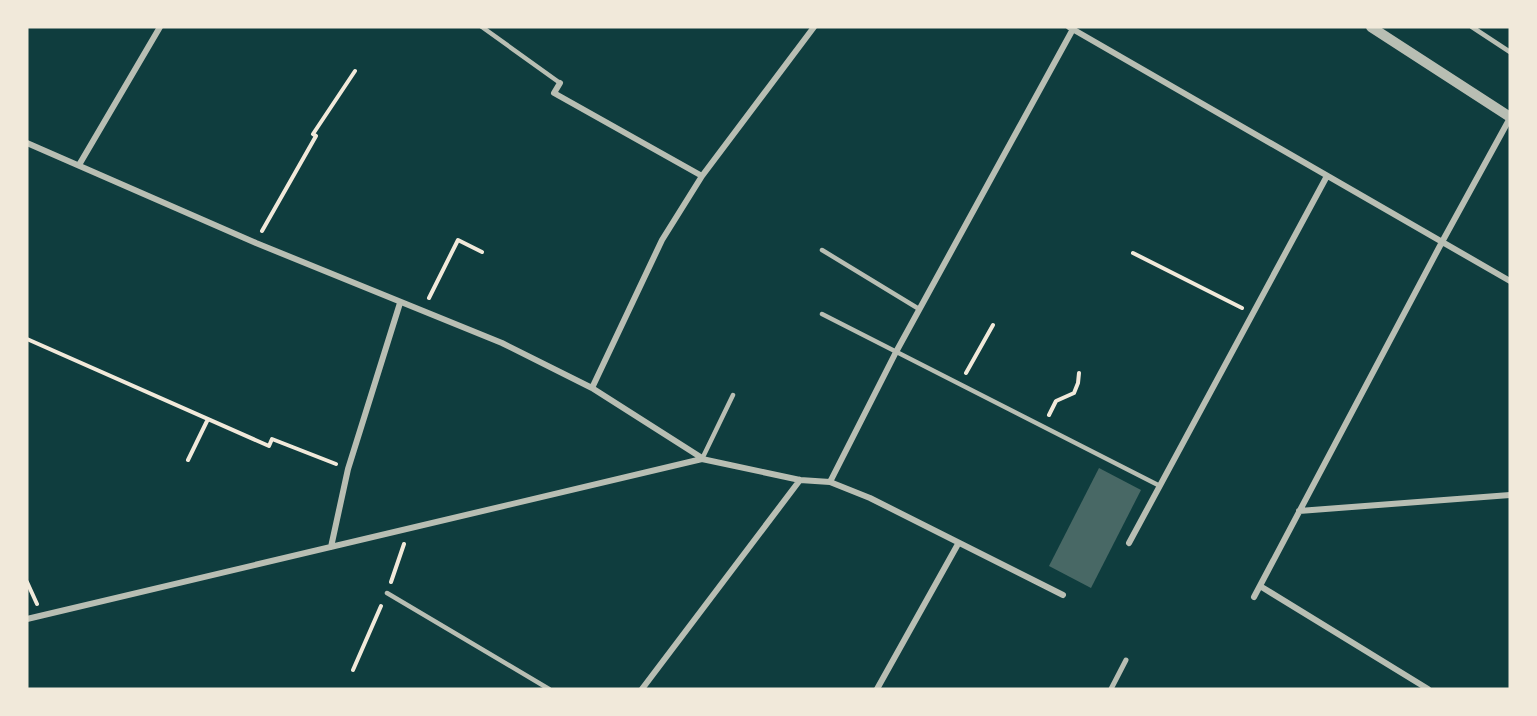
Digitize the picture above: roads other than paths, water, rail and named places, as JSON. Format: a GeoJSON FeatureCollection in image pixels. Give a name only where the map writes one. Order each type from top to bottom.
{"type":"FeatureCollection","features":[{"type":"Feature","properties":{"kind":"street"},"geometry":{"type":"LineString","coordinates":[[79,165],[160,27]]}},
{"type":"Feature","properties":{"kind":"street"},"geometry":{"type":"LineString","coordinates":[[592,388],[662,240],[702,176],[814,27]]}},
{"type":"Feature","properties":{"kind":"street"},"geometry":{"type":"LineString","coordinates":[[1254,597],[1510,117],[1371,27]]}},
{"type":"Feature","properties":{"kind":"street"},"geometry":{"type":"LineString","coordinates":[[830,482],[918,309],[1071,28],[1510,281]]}},
{"type":"Feature","properties":{"kind":"street"},"geometry":{"type":"LineString","coordinates":[[560,83],[554,93],[702,176]]}},
{"type":"Feature","properties":{"kind":"street"},"geometry":{"type":"LineString","coordinates":[[27,143],[256,243],[502,344],[592,388],[702,459],[800,480],[830,482],[870,498],[1063,595]]}},
{"type":"Feature","properties":{"kind":"street"},"geometry":{"type":"LineString","coordinates":[[1129,543],[1326,176]]}},
{"type":"Feature","properties":{"kind":"street"},"geometry":{"type":"LineString","coordinates":[[331,547],[348,469],[400,303]]}},
{"type":"Feature","properties":{"kind":"street"},"geometry":{"type":"LineString","coordinates":[[27,619],[702,459]]}},
{"type":"Feature","properties":{"kind":"street"},"geometry":{"type":"LineString","coordinates":[[642,689],[800,480]]}},
{"type":"Feature","properties":{"kind":"street"},"geometry":{"type":"LineString","coordinates":[[1299,511],[1510,495]]}},
{"type":"Feature","properties":{"kind":"street"},"geometry":{"type":"LineString","coordinates":[[877,689],[958,544]]}},
{"type":"Feature","properties":{"kind":"street"},"geometry":{"type":"LineString","coordinates":[[1260,586],[1428,689]]}},
{"type":"Feature","properties":{"kind":"street"},"geometry":{"type":"LineString","coordinates":[[1111,689],[1126,660]]}},
{"type":"Feature","properties":{"kind":"lane"},"geometry":{"type":"LineString","coordinates":[[482,27],[560,83]]}},
{"type":"Feature","properties":{"kind":"lane"},"geometry":{"type":"LineString","coordinates":[[1472,27],[1510,52]]}},
{"type":"Feature","properties":{"kind":"lane"},"geometry":{"type":"LineString","coordinates":[[822,250],[918,309]]}},
{"type":"Feature","properties":{"kind":"lane"},"geometry":{"type":"LineString","coordinates":[[822,314],[1160,486]]}},
{"type":"Feature","properties":{"kind":"lane"},"geometry":{"type":"LineString","coordinates":[[702,459],[733,395]]}},
{"type":"Feature","properties":{"kind":"lane"},"geometry":{"type":"LineString","coordinates":[[387,593],[549,689]]}}]}
